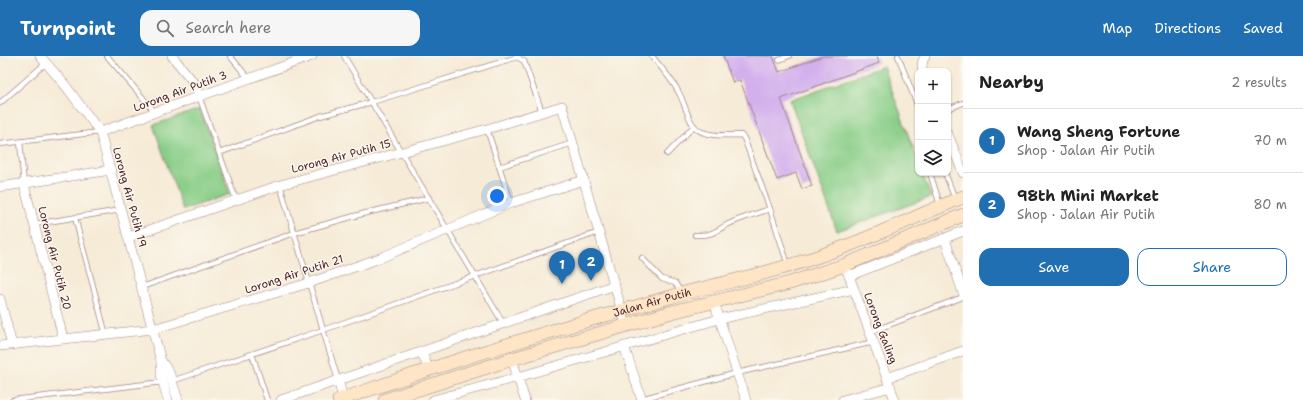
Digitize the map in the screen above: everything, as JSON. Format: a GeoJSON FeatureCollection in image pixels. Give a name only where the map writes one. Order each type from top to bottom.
{"type":"FeatureCollection","features":[{"type":"Feature","properties":{"kind":"street"},"geometry":{"type":"LineString","coordinates":[[172,56],[195,84],[199,96]]}},
{"type":"Feature","properties":{"kind":"street","name":"Lorong Air Putih 3"},"geometry":{"type":"LineString","coordinates":[[100,132],[249,79],[289,60],[312,56]]}},
{"type":"Feature","properties":{"kind":"street"},"geometry":{"type":"LineString","coordinates":[[922,68],[922,61],[925,56]]}},
{"type":"Feature","properties":{"kind":"street","name":"Lorong Air Putih 19"},"geometry":{"type":"LineString","coordinates":[[43,59],[65,85],[100,132],[161,361],[168,372],[168,400]]}},
{"type":"Feature","properties":{"kind":"street","name":"Lorong Air Putih 15"},"geometry":{"type":"LineString","coordinates":[[129,237],[280,184],[402,153],[562,106],[573,143]]}},
{"type":"Feature","properties":{"kind":"street"},"geometry":{"type":"LineString","coordinates":[[950,140],[963,173]]}},
{"type":"Feature","properties":{"kind":"street"},"geometry":{"type":"LineString","coordinates":[[573,143],[626,325]]}},
{"type":"Feature","properties":{"kind":"street"},"geometry":{"type":"LineString","coordinates":[[0,187],[111,170]]}},
{"type":"Feature","properties":{"kind":"street","name":"Lorong Air Putih 21"},"geometry":{"type":"LineString","coordinates":[[0,346],[153,329],[309,283],[380,258],[511,203],[584,180]]}},
{"type":"Feature","properties":{"kind":"street","name":"Lorong Air Putih 20"},"geometry":{"type":"LineString","coordinates":[[24,184],[63,338]]}},
{"type":"Feature","properties":{"kind":"street","name":"Jalan Air Putih"},"geometry":{"type":"LineString","coordinates":[[341,399],[428,370],[622,311],[789,266],[845,246],[959,199]]}},
{"type":"Feature","properties":{"kind":"street","name":"Jalan Air Putih"},"geometry":{"type":"LineString","coordinates":[[386,400],[403,397],[442,381],[512,359],[672,312],[847,270],[963,215]]}},
{"type":"Feature","properties":{"kind":"street"},"geometry":{"type":"LineString","coordinates":[[847,270],[944,239],[963,231]]}},
{"type":"Feature","properties":{"kind":"street"},"geometry":{"type":"LineString","coordinates":[[944,239],[963,293]]}},
{"type":"Feature","properties":{"kind":"street","name":"Lorong Galing"},"geometry":{"type":"LineString","coordinates":[[847,270],[895,400]]}},
{"type":"Feature","properties":{"kind":"street"},"geometry":{"type":"LineString","coordinates":[[281,400],[615,285]]}},
{"type":"Feature","properties":{"kind":"street"},"geometry":{"type":"LineString","coordinates":[[433,400],[446,398],[719,319],[854,289]]}},
{"type":"Feature","properties":{"kind":"street"},"geometry":{"type":"LineString","coordinates":[[0,299],[12,345]]}},
{"type":"Feature","properties":{"kind":"street"},"geometry":{"type":"LineString","coordinates":[[714,302],[746,400]]}},
{"type":"Feature","properties":{"kind":"street"},"geometry":{"type":"LineString","coordinates":[[624,346],[641,400]]}},
{"type":"Feature","properties":{"kind":"street"},"geometry":{"type":"LineString","coordinates":[[422,351],[428,370]]}},
{"type":"Feature","properties":{"kind":"street"},"geometry":{"type":"LineString","coordinates":[[887,378],[963,352]]}},
{"type":"Feature","properties":{"kind":"street"},"geometry":{"type":"LineString","coordinates":[[512,359],[526,400]]}},
{"type":"Feature","properties":{"kind":"street"},"geometry":{"type":"LineString","coordinates":[[338,380],[341,399]]}},
{"type":"Feature","properties":{"kind":"street","name":"Lorong Air Putih 19"},"geometry":{"type":"LineString","coordinates":[[167,381],[178,400]]}},
{"type":"Feature","properties":{"kind":"street"},"geometry":{"type":"LineString","coordinates":[[442,381],[446,398]]}},
{"type":"Feature","properties":{"kind":"street"},"geometry":{"type":"LineString","coordinates":[[843,400],[891,387]]}},
{"type":"Feature","properties":{"kind":"lane"},"geometry":{"type":"LineString","coordinates":[[107,56],[154,112]]}},
{"type":"Feature","properties":{"kind":"lane"},"geometry":{"type":"LineString","coordinates":[[230,56],[249,79]]}},
{"type":"Feature","properties":{"kind":"lane"},"geometry":{"type":"LineString","coordinates":[[344,56],[503,323]]}},
{"type":"Feature","properties":{"kind":"lane"},"geometry":{"type":"LineString","coordinates":[[652,56],[678,89],[694,126],[706,134],[741,135],[744,138],[789,266]]}},
{"type":"Feature","properties":{"kind":"lane"},"geometry":{"type":"LineString","coordinates":[[780,60],[789,56]]}},
{"type":"Feature","properties":{"kind":"lane"},"geometry":{"type":"LineString","coordinates":[[898,56],[917,104]]}},
{"type":"Feature","properties":{"kind":"lane"},"geometry":{"type":"LineString","coordinates":[[219,153],[320,116],[372,102],[517,57],[524,61],[542,112]]}},
{"type":"Feature","properties":{"kind":"lane"},"geometry":{"type":"LineString","coordinates":[[0,103],[43,59]]}},
{"type":"Feature","properties":{"kind":"lane"},"geometry":{"type":"LineString","coordinates":[[199,96],[236,200]]}},
{"type":"Feature","properties":{"kind":"lane"},"geometry":{"type":"LineString","coordinates":[[951,108],[963,103]]}},
{"type":"Feature","properties":{"kind":"lane"},"geometry":{"type":"LineString","coordinates":[[667,154],[694,126]]}},
{"type":"Feature","properties":{"kind":"lane"},"geometry":{"type":"LineString","coordinates":[[487,129],[511,203]]}},
{"type":"Feature","properties":{"kind":"lane"},"geometry":{"type":"LineString","coordinates":[[0,144],[100,132]]}},
{"type":"Feature","properties":{"kind":"lane"},"geometry":{"type":"LineString","coordinates":[[20,142],[24,184]]}},
{"type":"Feature","properties":{"kind":"lane"},"geometry":{"type":"LineString","coordinates":[[499,167],[573,143]]}},
{"type":"Feature","properties":{"kind":"lane"},"geometry":{"type":"LineString","coordinates":[[931,176],[940,207]]}},
{"type":"Feature","properties":{"kind":"lane"},"geometry":{"type":"LineString","coordinates":[[947,176],[959,199]]}},
{"type":"Feature","properties":{"kind":"lane"},"geometry":{"type":"LineString","coordinates":[[280,184],[338,380]]}},
{"type":"Feature","properties":{"kind":"lane"},"geometry":{"type":"LineString","coordinates":[[142,287],[294,233],[362,214],[429,198]]}},
{"type":"Feature","properties":{"kind":"lane"},"geometry":{"type":"LineString","coordinates":[[695,235],[710,235],[732,222],[770,209]]}},
{"type":"Feature","properties":{"kind":"lane"},"geometry":{"type":"LineString","coordinates":[[34,224],[121,210]]}},
{"type":"Feature","properties":{"kind":"lane"},"geometry":{"type":"LineString","coordinates":[[75,218],[106,335]]}},
{"type":"Feature","properties":{"kind":"lane"},"geometry":{"type":"LineString","coordinates":[[13,400],[167,381],[323,330],[599,232]]}},
{"type":"Feature","properties":{"kind":"lane"},"geometry":{"type":"LineString","coordinates":[[642,258],[662,279],[675,283],[681,294]]}},
{"type":"Feature","properties":{"kind":"lane"},"geometry":{"type":"LineString","coordinates":[[870,332],[963,298]]}},
{"type":"Feature","properties":{"kind":"lane"},"geometry":{"type":"LineString","coordinates":[[641,400],[737,373],[874,342]]}},
{"type":"Feature","properties":{"kind":"lane"},"geometry":{"type":"LineString","coordinates":[[252,354],[267,400]]}},
{"type":"Feature","properties":{"kind":"green space"},"geometry":{"type":"Polygon","coordinates":[[[883,66],[915,153],[915,176],[923,176],[931,197],[837,231],[790,100],[883,66]]]}},
{"type":"Feature","properties":{"kind":"green space"},"geometry":{"type":"Polygon","coordinates":[[[200,109],[230,194],[183,210],[153,125],[200,109]]]}},
{"type":"Feature","properties":{"kind":"building"},"geometry":{"type":"Polygon","coordinates":[[[723,56],[773,56],[779,72],[823,56],[877,56],[879,63],[781,99],[812,186],[802,189],[796,173],[777,180],[740,80],[733,83],[723,56]]]}},
{"type":"Feature","properties":{"kind":"place","name":"98th Mini Market"},"geometry":{"type":"Point","coordinates":[591,281]}},
{"type":"Feature","properties":{"kind":"place","name":"Wang Sheng Fortune"},"geometry":{"type":"Point","coordinates":[562,284]}}]}
